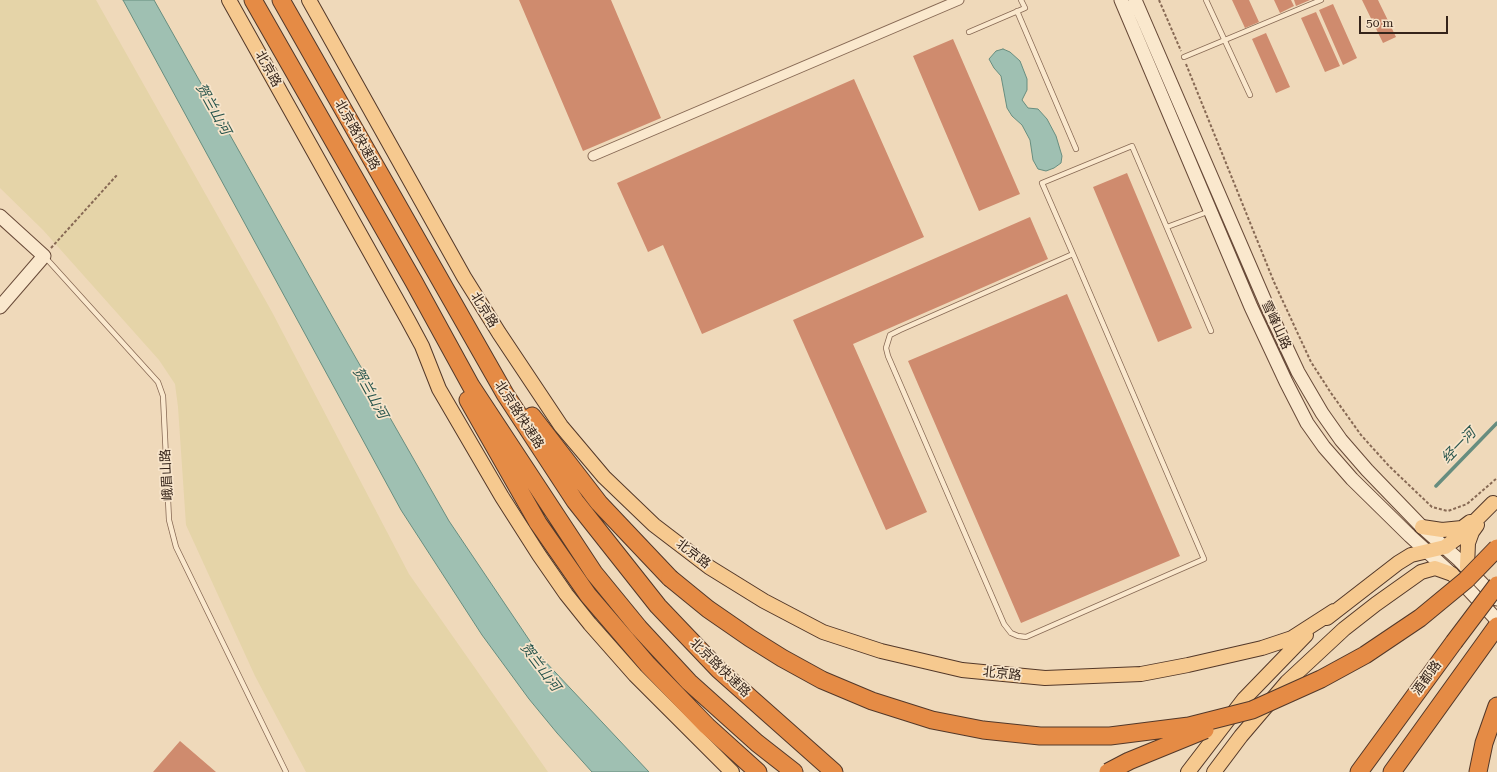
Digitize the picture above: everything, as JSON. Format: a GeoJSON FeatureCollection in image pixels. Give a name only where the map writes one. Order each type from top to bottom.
{"type":"FeatureCollection","features":[{"type":"Feature","properties":{"kind":"highway","name":"北京路快速路"},"geometry":{"type":"LineString","coordinates":[[254,0],[414,282],[471,386],[594,573],[639,628],[689,682],[757,743],[794,772]]}},
{"type":"Feature","properties":{"kind":"highway","name":"北京路快速路"},"geometry":{"type":"LineString","coordinates":[[281,0],[505,394],[575,501],[658,606],[719,670],[834,772]]}},
{"type":"Feature","properties":{"kind":"highway"},"geometry":{"type":"LineString","coordinates":[[414,282],[458,383],[538,523],[588,595],[653,671],[707,726],[758,772]]}},
{"type":"Feature","properties":{"kind":"highway"},"geometry":{"type":"LineString","coordinates":[[463,321],[539,426],[599,503],[670,578],[708,609],[750,638],[788,662],[822,680],[872,701],[932,720],[983,730],[1040,736],[1110,736],[1189,726],[1252,710]]}},
{"type":"Feature","properties":{"kind":"highway"},"geometry":{"type":"LineString","coordinates":[[1108,772],[1129,761],[1252,710],[1321,679],[1365,655],[1420,618],[1466,580],[1497,548]]}},
{"type":"Feature","properties":{"kind":"highway","name":"酒都路"},"geometry":{"type":"LineString","coordinates":[[1359,772],[1497,585]]}},
{"type":"Feature","properties":{"kind":"highway","name":"酒都路"},"geometry":{"type":"LineString","coordinates":[[1392,772],[1497,626]]}},
{"type":"Feature","properties":{"kind":"highway"},"geometry":{"type":"LineString","coordinates":[[1478,772],[1484,744],[1497,706]]}},
{"type":"Feature","properties":{"kind":"main road","name":"北京路"},"geometry":{"type":"LineString","coordinates":[[229,0],[408,320],[422,346],[439,389],[502,497],[539,555],[566,594],[635,675],[732,772]]}},
{"type":"Feature","properties":{"kind":"main road","name":"北京路"},"geometry":{"type":"LineString","coordinates":[[309,0],[464,277],[498,333],[561,426],[604,477],[654,525],[709,568],[764,601],[823,632],[881,651],[962,670],[1045,678],[1141,674],[1196,664],[1262,648],[1292,638],[1334,611]]}},
{"type":"Feature","properties":{"kind":"main road","name":"雪峰山路"},"geometry":{"type":"LineString","coordinates":[[1121,0],[1257,320],[1307,423],[1324,447],[1352,479],[1410,536],[1452,574],[1497,620]]}},
{"type":"Feature","properties":{"kind":"main road","name":"雪峰山路"},"geometry":{"type":"LineString","coordinates":[[1135,0],[1268,308],[1298,372],[1322,413],[1341,440],[1367,470],[1422,527],[1467,567],[1497,599]]}},
{"type":"Feature","properties":{"kind":"main road","name":"峨眉山路"},"geometry":{"type":"LineString","coordinates":[[0,216],[44,256]]}},
{"type":"Feature","properties":{"kind":"main road"},"geometry":{"type":"LineString","coordinates":[[0,307],[44,256]]}},
{"type":"Feature","properties":{"kind":"main road"},"geometry":{"type":"LineString","coordinates":[[1188,772],[1244,699],[1306,635],[1334,611],[1398,563],[1411,555],[1445,547],[1460,536],[1495,501]]}},
{"type":"Feature","properties":{"kind":"main road"},"geometry":{"type":"LineString","coordinates":[[1422,527],[1442,530],[1462,528],[1495,501]]}},
{"type":"Feature","properties":{"kind":"main road"},"geometry":{"type":"LineString","coordinates":[[1467,567],[1468,543],[1472,532],[1495,501]]}},
{"type":"Feature","properties":{"kind":"main road"},"geometry":{"type":"LineString","coordinates":[[1214,772],[1241,736],[1287,682],[1344,629],[1421,572],[1435,568],[1452,574]]}},
{"type":"Feature","properties":{"kind":"street"},"geometry":{"type":"LineString","coordinates":[[593,156],[959,0]]}},
{"type":"Feature","properties":{"kind":"lane"},"geometry":{"type":"LineString","coordinates":[[969,32],[1025,8],[1021,0]]}},
{"type":"Feature","properties":{"kind":"lane"},"geometry":{"type":"LineString","coordinates":[[1206,0],[1250,95]]}},
{"type":"Feature","properties":{"kind":"lane"},"geometry":{"type":"LineString","coordinates":[[1184,57],[1321,0]]}},
{"type":"Feature","properties":{"kind":"lane"},"geometry":{"type":"LineString","coordinates":[[1017,11],[1076,149]]}},
{"type":"Feature","properties":{"kind":"lane"},"geometry":{"type":"LineString","coordinates":[[1073,254],[890,335],[886,348],[888,356],[1004,624],[1011,633],[1026,637],[1204,559],[1073,254],[1042,183],[1132,146],[1211,331]]}},
{"type":"Feature","properties":{"kind":"lane"},"geometry":{"type":"LineString","coordinates":[[1167,227],[1210,211]]}},
{"type":"Feature","properties":{"kind":"lane","name":"峨眉山路"},"geometry":{"type":"LineString","coordinates":[[44,256],[158,382],[163,396],[169,520],[176,547],[286,772]]}},
{"type":"Feature","properties":{"kind":"path"},"geometry":{"type":"LineString","coordinates":[[1158,0],[1184,57],[1274,282],[1310,362],[1330,394],[1357,429],[1389,466],[1432,507],[1448,510],[1467,504],[1497,478]]}},
{"type":"Feature","properties":{"kind":"path"},"geometry":{"type":"LineString","coordinates":[[44,256],[116,176]]}},
{"type":"Feature","properties":{"kind":"shaded area"},"geometry":{"type":"Polygon","coordinates":[[[0,0],[96,0],[272,312],[409,574],[548,772],[306,772],[255,676],[186,525],[178,407],[175,384],[159,360],[43,230],[0,188],[0,0]]]}},
{"type":"Feature","properties":{"kind":"water","name":"贺兰山河"},"geometry":{"type":"Polygon","coordinates":[[[123,0],[154,0],[449,521],[540,656],[649,772],[592,772],[529,699],[482,635],[401,510],[123,0]]]}},
{"type":"Feature","properties":{"kind":"water"},"geometry":{"type":"Polygon","coordinates":[[[1003,49],[1010,52],[1020,61],[1027,79],[1027,90],[1022,100],[1028,108],[1038,109],[1047,119],[1056,136],[1062,156],[1061,163],[1054,168],[1046,171],[1038,169],[1033,160],[1030,140],[1022,125],[1012,116],[1007,108],[1001,76],[989,59],[996,51],[1003,49]]]}},
{"type":"Feature","properties":{"kind":"building"},"geometry":{"type":"Polygon","coordinates":[[[519,0],[611,0],[661,118],[583,151],[519,0]]]}},
{"type":"Feature","properties":{"kind":"building"},"geometry":{"type":"Polygon","coordinates":[[[1232,0],[1249,0],[1259,22],[1245,28],[1232,0]]]}},
{"type":"Feature","properties":{"kind":"building"},"geometry":{"type":"Polygon","coordinates":[[[1274,0],[1291,0],[1294,6],[1280,13],[1274,0]]]}},
{"type":"Feature","properties":{"kind":"building"},"geometry":{"type":"Polygon","coordinates":[[[1294,0],[1310,0],[1296,6],[1294,0]]]}},
{"type":"Feature","properties":{"kind":"building"},"geometry":{"type":"Polygon","coordinates":[[[1362,0],[1378,0],[1396,37],[1383,43],[1362,0]]]}},
{"type":"Feature","properties":{"kind":"building"},"geometry":{"type":"Polygon","coordinates":[[[1333,4],[1357,58],[1343,65],[1319,10],[1333,4]]]}},
{"type":"Feature","properties":{"kind":"building"},"geometry":{"type":"Polygon","coordinates":[[[1316,12],[1340,66],[1325,72],[1301,18],[1316,12]]]}},
{"type":"Feature","properties":{"kind":"building"},"geometry":{"type":"Polygon","coordinates":[[[1266,33],[1290,87],[1276,93],[1252,39],[1266,33]]]}},
{"type":"Feature","properties":{"kind":"building"},"geometry":{"type":"Polygon","coordinates":[[[953,39],[1020,194],[979,211],[913,56],[953,39]]]}},
{"type":"Feature","properties":{"kind":"building"},"geometry":{"type":"Polygon","coordinates":[[[854,79],[924,237],[702,334],[663,245],[648,252],[617,183],[854,79]]]}},
{"type":"Feature","properties":{"kind":"building"},"geometry":{"type":"Polygon","coordinates":[[[1127,173],[1192,328],[1158,342],[1093,187],[1127,173]]]}},
{"type":"Feature","properties":{"kind":"building"},"geometry":{"type":"Polygon","coordinates":[[[1030,217],[1048,259],[853,344],[927,512],[886,530],[793,320],[1030,217]]]}},
{"type":"Feature","properties":{"kind":"building"},"geometry":{"type":"Polygon","coordinates":[[[1067,294],[1180,556],[1021,623],[908,361],[1067,294]]]}},
{"type":"Feature","properties":{"kind":"building"},"geometry":{"type":"Polygon","coordinates":[[[180,741],[216,772],[153,772],[180,741]]]}},
{"type":"Feature","properties":{"kind":"waterway","name":"经一河"},"geometry":{"type":"LineString","coordinates":[[1436,486],[1497,423]]}}]}
